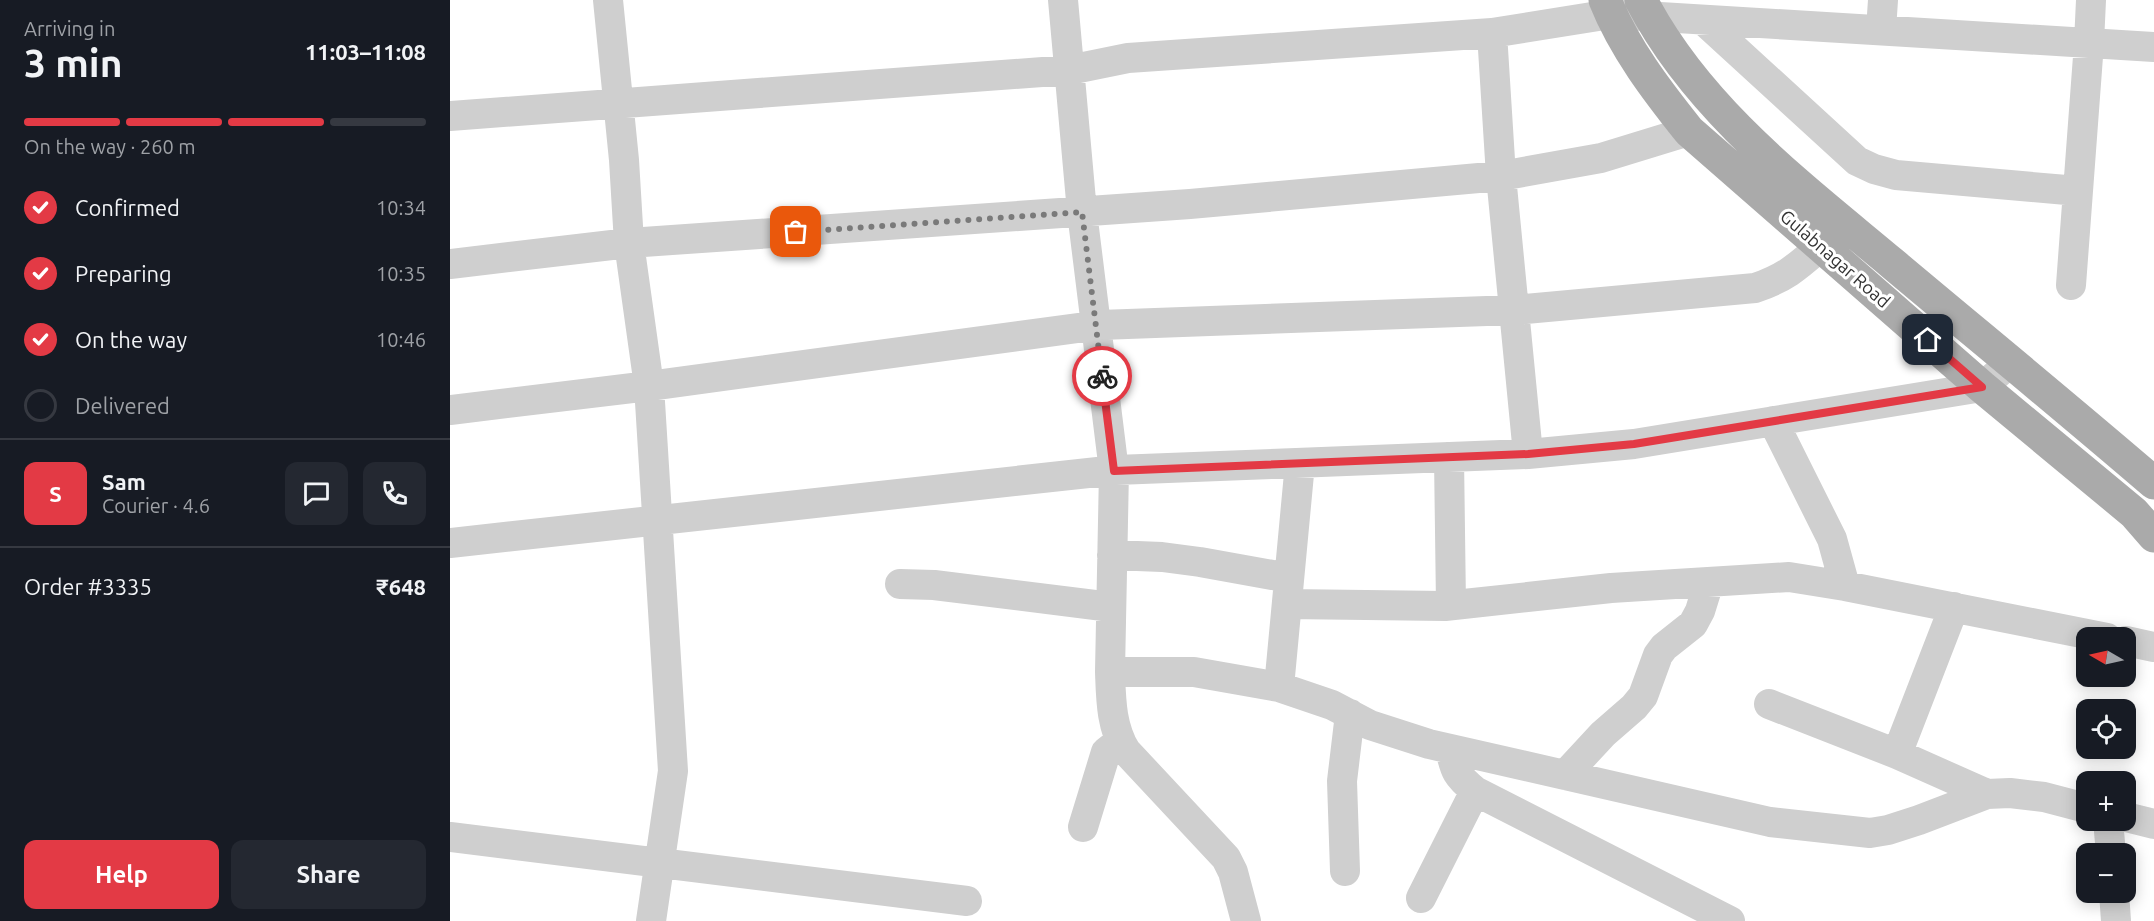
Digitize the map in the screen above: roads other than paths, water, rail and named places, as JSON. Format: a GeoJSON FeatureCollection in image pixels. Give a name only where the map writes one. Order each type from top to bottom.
{"type":"FeatureCollection","features":[{"type":"Feature","properties":{"kind":"main road","name":"Gulabnagar Road"},"geometry":{"type":"LineString","coordinates":[[1608,7],[1653,86],[1689,131],[1982,387],[2147,514]]}},
{"type":"Feature","properties":{"kind":"main road","name":"Gulabnagar Road"},"geometry":{"type":"LineString","coordinates":[[1645,8],[1691,77],[1739,131],[1832,213],[2154,483]]}},
{"type":"Feature","properties":{"kind":"street"},"geometry":{"type":"LineString","coordinates":[[608,0],[629,243],[649,386],[673,771],[651,921]]}},
{"type":"Feature","properties":{"kind":"street"},"geometry":{"type":"LineString","coordinates":[[1063,0],[1082,212],[1114,471],[1111,703],[1120,741],[1126,751],[1226,858],[1233,872],[1246,921]]}},
{"type":"Feature","properties":{"kind":"street"},"geometry":{"type":"LineString","coordinates":[[1881,30],[1883,0]]}},
{"type":"Feature","properties":{"kind":"street"},"geometry":{"type":"LineString","coordinates":[[2071,285],[2091,0]]}},
{"type":"Feature","properties":{"kind":"street"},"geometry":{"type":"LineString","coordinates":[[450,116],[1069,70],[1128,58],[1451,34],[1492,33],[1608,7],[1645,8],[1703,20],[2154,47]]}},
{"type":"Feature","properties":{"kind":"street"},"geometry":{"type":"LineString","coordinates":[[1703,20],[1857,161],[1874,169],[1896,175],[2078,191]]}},
{"type":"Feature","properties":{"kind":"street"},"geometry":{"type":"LineString","coordinates":[[1492,33],[1501,176],[1528,454]]}},
{"type":"Feature","properties":{"kind":"street"},"geometry":{"type":"LineString","coordinates":[[450,264],[629,243],[1190,204],[1501,176],[1601,158],[1689,131]]}},
{"type":"Feature","properties":{"kind":"street"},"geometry":{"type":"LineString","coordinates":[[450,410],[649,386],[1096,326],[1515,310],[1755,288],[1788,274],[1820,247]]}},
{"type":"Feature","properties":{"kind":"street"},"geometry":{"type":"LineString","coordinates":[[450,543],[1114,471],[1528,454],[1634,444],[1982,387],[2011,362]]}},
{"type":"Feature","properties":{"kind":"street"},"geometry":{"type":"LineString","coordinates":[[1773,422],[1832,539],[1845,586]]}},
{"type":"Feature","properties":{"kind":"street"},"geometry":{"type":"LineString","coordinates":[[1449,457],[1451,605]]}},
{"type":"Feature","properties":{"kind":"street"},"geometry":{"type":"LineString","coordinates":[[1279,687],[1300,463]]}},
{"type":"Feature","properties":{"kind":"street"},"geometry":{"type":"LineString","coordinates":[[1112,555],[1162,557],[1200,562],[1288,591],[1451,605],[1611,588],[1789,577],[2076,632]]}},
{"type":"Feature","properties":{"kind":"street"},"geometry":{"type":"LineString","coordinates":[[1565,775],[1643,696],[1658,655],[1664,647],[1693,624],[1700,611],[1709,582]]}},
{"type":"Feature","properties":{"kind":"street"},"geometry":{"type":"LineString","coordinates":[[900,584],[934,585],[1111,607]]}},
{"type":"Feature","properties":{"kind":"street"},"geometry":{"type":"LineString","coordinates":[[1897,754],[1954,607]]}},
{"type":"Feature","properties":{"kind":"street"},"geometry":{"type":"LineString","coordinates":[[2136,643],[2154,647]]}},
{"type":"Feature","properties":{"kind":"street"},"geometry":{"type":"LineString","coordinates":[[1110,672],[1194,672],[1279,687],[1332,705],[1370,724],[1450,749],[1770,822],[1870,833],[1919,820],[1987,794],[2010,793],[2044,797],[2076,805]]}},
{"type":"Feature","properties":{"kind":"street"},"geometry":{"type":"LineString","coordinates":[[1769,704],[1897,754],[1987,794]]}},
{"type":"Feature","properties":{"kind":"street"},"geometry":{"type":"LineString","coordinates":[[1345,871],[1342,781],[1350,714]]}},
{"type":"Feature","properties":{"kind":"street"},"geometry":{"type":"LineString","coordinates":[[1083,827],[1106,752],[1120,741]]}},
{"type":"Feature","properties":{"kind":"street"},"geometry":{"type":"LineString","coordinates":[[1450,749],[1455,771],[1461,780],[1475,791],[1601,853],[1730,921]]}},
{"type":"Feature","properties":{"kind":"street"},"geometry":{"type":"LineString","coordinates":[[1421,898],[1475,791]]}},
{"type":"Feature","properties":{"kind":"street"},"geometry":{"type":"LineString","coordinates":[[2136,820],[2154,824]]}},
{"type":"Feature","properties":{"kind":"street"},"geometry":{"type":"LineString","coordinates":[[450,837],[967,901]]}},
{"type":"Feature","properties":{"kind":"street"},"geometry":{"type":"LineString","coordinates":[[2115,903],[2116,921]]}}]}
